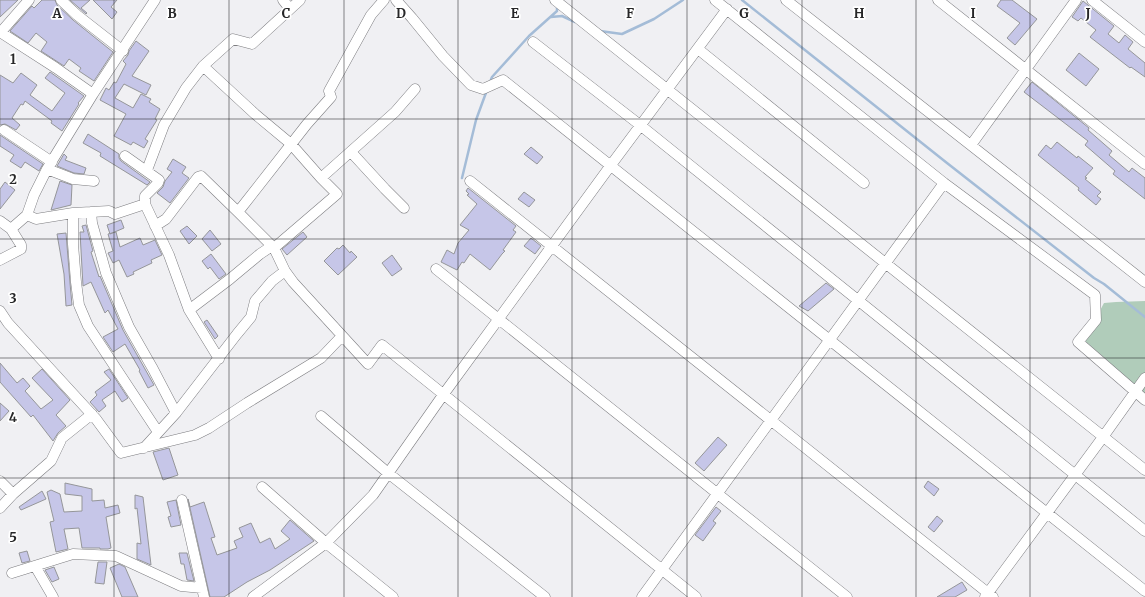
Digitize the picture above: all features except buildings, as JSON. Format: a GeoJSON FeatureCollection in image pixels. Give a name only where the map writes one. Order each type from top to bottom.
{"type":"FeatureCollection","features":[{"type":"Feature","properties":{"kind":"street"},"geometry":{"type":"LineString","coordinates":[[29,0],[0,32],[93,94]]}},
{"type":"Feature","properties":{"kind":"street"},"geometry":{"type":"LineString","coordinates":[[61,0],[123,51]]}},
{"type":"Feature","properties":{"kind":"street"},"geometry":{"type":"LineString","coordinates":[[12,229],[27,215],[34,195],[50,166],[93,94],[123,51],[155,0]]}},
{"type":"Feature","properties":{"kind":"street"},"geometry":{"type":"LineString","coordinates":[[282,0],[290,9]]}},
{"type":"Feature","properties":{"kind":"street"},"geometry":{"type":"LineString","coordinates":[[147,170],[164,125],[186,88],[203,66],[234,39],[252,44],[300,0]]}},
{"type":"Feature","properties":{"kind":"street"},"geometry":{"type":"LineString","coordinates":[[238,212],[307,124],[331,97],[329,91],[372,15],[384,0]]}},
{"type":"Feature","properties":{"kind":"street"},"geometry":{"type":"LineString","coordinates":[[396,0],[443,56],[471,85],[483,89],[504,80],[1145,591]]}},
{"type":"Feature","properties":{"kind":"street"},"geometry":{"type":"LineString","coordinates":[[555,0],[1145,470]]}},
{"type":"Feature","properties":{"kind":"street"},"geometry":{"type":"LineString","coordinates":[[715,0],[944,183],[1095,295],[1096,320],[1078,342],[1145,400]]}},
{"type":"Feature","properties":{"kind":"street"},"geometry":{"type":"LineString","coordinates":[[786,0],[1145,282]]}},
{"type":"Feature","properties":{"kind":"street"},"geometry":{"type":"LineString","coordinates":[[938,0],[1145,164]]}},
{"type":"Feature","properties":{"kind":"street"},"geometry":{"type":"LineString","coordinates":[[971,145],[1076,0]]}},
{"type":"Feature","properties":{"kind":"street"},"geometry":{"type":"LineString","coordinates":[[1092,0],[1145,42]]}},
{"type":"Feature","properties":{"kind":"street"},"geometry":{"type":"LineString","coordinates":[[256,596],[326,543],[373,495],[443,395],[640,125],[727,9]]}},
{"type":"Feature","properties":{"kind":"street"},"geometry":{"type":"LineString","coordinates":[[532,42],[640,125],[1145,531]]}},
{"type":"Feature","properties":{"kind":"street"},"geometry":{"type":"LineString","coordinates":[[698,49],[864,183]]}},
{"type":"Feature","properties":{"kind":"street"},"geometry":{"type":"LineString","coordinates":[[189,310],[260,254],[273,247],[337,194],[291,144],[255,114],[203,66]]}},
{"type":"Feature","properties":{"kind":"street"},"geometry":{"type":"LineString","coordinates":[[321,178],[395,112],[415,89]]}},
{"type":"Feature","properties":{"kind":"street"},"geometry":{"type":"LineString","coordinates":[[4,130],[50,166],[73,179],[94,181]]}},
{"type":"Feature","properties":{"kind":"street"},"geometry":{"type":"LineString","coordinates":[[351,152],[404,208]]}},
{"type":"Feature","properties":{"kind":"street"},"geometry":{"type":"LineString","coordinates":[[125,156],[160,180],[145,196],[145,204],[169,255],[189,310],[219,359]]}},
{"type":"Feature","properties":{"kind":"street"},"geometry":{"type":"LineString","coordinates":[[156,226],[166,219],[198,177],[201,176],[273,247],[292,282],[368,364],[382,346],[696,597]]}},
{"type":"Feature","properties":{"kind":"street"},"geometry":{"type":"LineString","coordinates":[[470,182],[989,596],[1145,378]]}},
{"type":"Feature","properties":{"kind":"street"},"geometry":{"type":"LineString","coordinates":[[642,597],[944,183]]}},
{"type":"Feature","properties":{"kind":"street"},"geometry":{"type":"LineString","coordinates":[[27,215],[36,219],[91,212],[109,212],[115,214],[145,204]]}},
{"type":"Feature","properties":{"kind":"street"},"geometry":{"type":"LineString","coordinates":[[91,212],[92,222],[106,273],[129,327],[176,413]]}},
{"type":"Feature","properties":{"kind":"street"},"geometry":{"type":"LineString","coordinates":[[73,214],[73,244],[79,305],[88,326],[106,356],[158,432]]}},
{"type":"Feature","properties":{"kind":"street"},"geometry":{"type":"LineString","coordinates":[[0,221],[12,229],[21,245],[21,249],[0,260]]}},
{"type":"Feature","properties":{"kind":"street"},"geometry":{"type":"LineString","coordinates":[[436,269],[847,597]]}},
{"type":"Feature","properties":{"kind":"street"},"geometry":{"type":"LineString","coordinates":[[144,448],[176,413],[237,334],[252,317],[255,301],[272,281],[285,271]]}},
{"type":"Feature","properties":{"kind":"street"},"geometry":{"type":"LineString","coordinates":[[0,311],[8,323],[92,414],[121,453],[195,435],[209,428],[247,402],[321,358],[342,336]]}},
{"type":"Feature","properties":{"kind":"street"},"geometry":{"type":"LineString","coordinates":[[0,508],[13,494],[51,461],[62,438],[92,414]]}},
{"type":"Feature","properties":{"kind":"street"},"geometry":{"type":"LineString","coordinates":[[321,416],[388,473],[545,597]]}},
{"type":"Feature","properties":{"kind":"street"},"geometry":{"type":"LineString","coordinates":[[0,481],[13,494]]}},
{"type":"Feature","properties":{"kind":"street"},"geometry":{"type":"LineString","coordinates":[[262,487],[326,543],[394,597]]}},
{"type":"Feature","properties":{"kind":"street"},"geometry":{"type":"LineString","coordinates":[[182,500],[203,593]]}},
{"type":"Feature","properties":{"kind":"street"},"geometry":{"type":"LineString","coordinates":[[12,574],[74,554],[116,556],[181,586],[203,593]]}},
{"type":"Feature","properties":{"kind":"street"},"geometry":{"type":"LineString","coordinates":[[36,566],[53,597]]}},
{"type":"Feature","properties":{"kind":"green space"},"geometry":{"type":"Polygon","coordinates":[[[1145,301],[1145,394],[1084,340],[1104,303],[1145,301]]]}},
{"type":"Feature","properties":{"kind":"waterway"},"geometry":{"type":"LineString","coordinates":[[600,31],[622,34],[654,19],[683,0]]}},
{"type":"Feature","properties":{"kind":"waterway"},"geometry":{"type":"LineString","coordinates":[[742,0],[947,163],[1145,317]]}},
{"type":"Feature","properties":{"kind":"waterway"},"geometry":{"type":"LineString","coordinates":[[490,82],[492,77],[529,36],[557,11],[557,6]]}},
{"type":"Feature","properties":{"kind":"waterway"},"geometry":{"type":"LineString","coordinates":[[551,17],[562,16],[575,22]]}},
{"type":"Feature","properties":{"kind":"waterway"},"geometry":{"type":"LineString","coordinates":[[462,178],[476,120],[487,90]]}}]}
